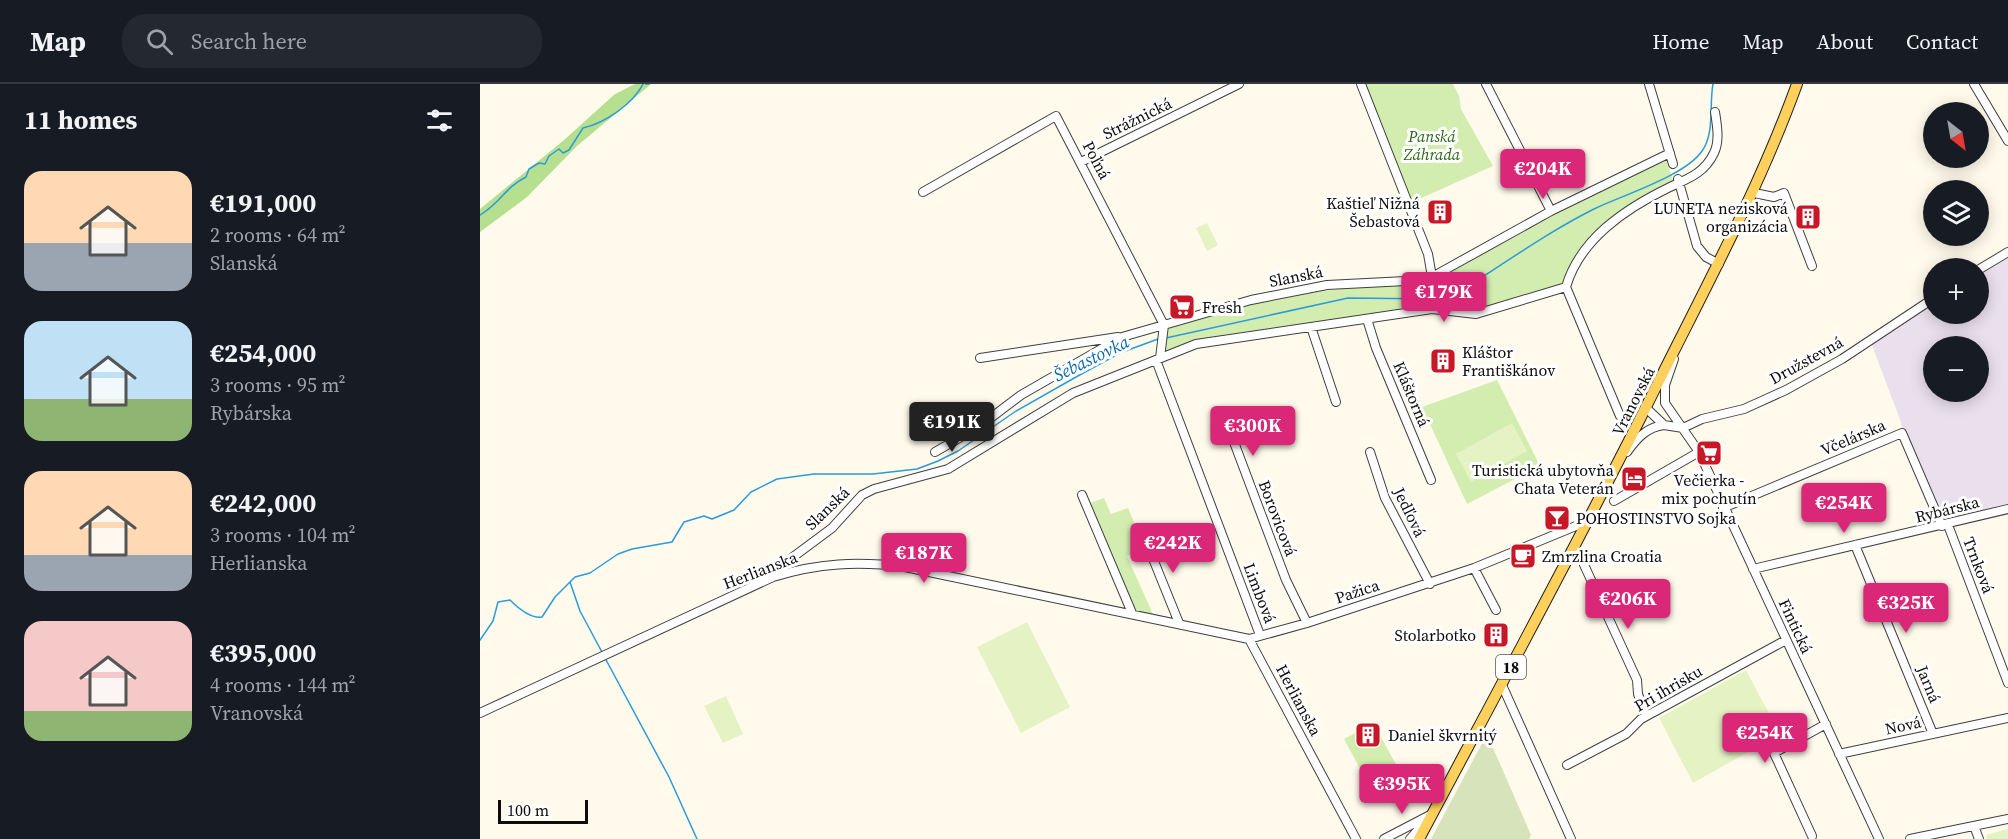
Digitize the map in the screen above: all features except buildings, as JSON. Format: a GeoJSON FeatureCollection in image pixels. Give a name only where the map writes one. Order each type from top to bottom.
{"type":"FeatureCollection","features":[{"type":"Feature","properties":{"kind":"main road","name":"Vranovská"},"geometry":{"type":"LineString","coordinates":[[1419,839],[1590,520],[1645,407],[1678,347],[1754,193],[1797,84]]}},
{"type":"Feature","properties":{"kind":"street","name":"Strážnická"},"geometry":{"type":"LineString","coordinates":[[1081,162],[1239,84]]}},
{"type":"Feature","properties":{"kind":"street"},"geometry":{"type":"LineString","coordinates":[[1361,84],[1428,254],[1432,276]]}},
{"type":"Feature","properties":{"kind":"street"},"geometry":{"type":"LineString","coordinates":[[1486,84],[1551,211]]}},
{"type":"Feature","properties":{"kind":"street"},"geometry":{"type":"LineString","coordinates":[[1649,84],[1673,164]]}},
{"type":"Feature","properties":{"kind":"street"},"geometry":{"type":"LineString","coordinates":[[1974,84],[2008,141]]}},
{"type":"Feature","properties":{"kind":"street"},"geometry":{"type":"LineString","coordinates":[[1620,416],[1566,287],[1570,272],[1597,236],[1618,218],[1679,182],[1695,177],[1715,151],[1715,112]]}},
{"type":"Feature","properties":{"kind":"street","name":"Poľná"},"geometry":{"type":"LineString","coordinates":[[923,192],[1056,116],[1163,329],[1159,356]]}},
{"type":"Feature","properties":{"kind":"street","name":"Slanská"},"geometry":{"type":"LineString","coordinates":[[935,452],[980,426],[1021,395],[1122,337],[1163,329],[1251,300],[1327,285],[1406,281],[1432,276],[1551,211],[1670,153]]}},
{"type":"Feature","properties":{"kind":"street"},"geometry":{"type":"LineString","coordinates":[[1679,182],[1697,246],[1706,257],[1719,264]]}},
{"type":"Feature","properties":{"kind":"street"},"geometry":{"type":"LineString","coordinates":[[1754,193],[1774,197],[1784,193],[1812,266]]}},
{"type":"Feature","properties":{"kind":"street"},"geometry":{"type":"LineString","coordinates":[[1989,263],[2008,252]]}},
{"type":"Feature","properties":{"kind":"street","name":"Slanská"},"geometry":{"type":"LineString","coordinates":[[773,577],[796,555],[825,534],[868,492],[953,467],[1073,393],[1159,356],[1196,344],[1432,309],[1476,314],[1566,287]]}},
{"type":"Feature","properties":{"kind":"street","name":"Družstevná"},"geometry":{"type":"LineString","coordinates":[[1683,428],[1702,419],[1744,409],[1786,390],[1842,359],[1923,305]]}},
{"type":"Feature","properties":{"kind":"street","name":"Kláštorná"},"geometry":{"type":"LineString","coordinates":[[1367,319],[1421,467],[1431,480]]}},
{"type":"Feature","properties":{"kind":"street"},"geometry":{"type":"LineString","coordinates":[[1311,327],[1336,402]]}},
{"type":"Feature","properties":{"kind":"street"},"geometry":{"type":"LineString","coordinates":[[980,358],[1122,337]]}},
{"type":"Feature","properties":{"kind":"street"},"geometry":{"type":"LineString","coordinates":[[1084,342],[1091,356]]}},
{"type":"Feature","properties":{"kind":"street"},"geometry":{"type":"LineString","coordinates":[[1671,413],[1664,395],[1678,347]]}},
{"type":"Feature","properties":{"kind":"street","name":"Limbová"},"geometry":{"type":"LineString","coordinates":[[1159,356],[1260,635]]}},
{"type":"Feature","properties":{"kind":"street"},"geometry":{"type":"LineString","coordinates":[[1645,407],[1671,413]]}},
{"type":"Feature","properties":{"kind":"street"},"geometry":{"type":"LineString","coordinates":[[1645,407],[1664,425]]}},
{"type":"Feature","properties":{"kind":"street","name":"Fintická"},"geometry":{"type":"LineString","coordinates":[[1671,413],[1699,452],[1879,839]]}},
{"type":"Feature","properties":{"kind":"street","name":"Borovicová"},"geometry":{"type":"LineString","coordinates":[[1226,421],[1286,580],[1307,623]]}},
{"type":"Feature","properties":{"kind":"street"},"geometry":{"type":"LineString","coordinates":[[1615,470],[1643,433],[1651,428],[1664,425],[1683,428]]}},
{"type":"Feature","properties":{"kind":"street","name":"Včelárska"},"geometry":{"type":"LineString","coordinates":[[1724,508],[1902,434],[1945,526]]}},
{"type":"Feature","properties":{"kind":"street","name":"Jedľová"},"geometry":{"type":"LineString","coordinates":[[1370,452],[1385,498],[1428,584]]}},
{"type":"Feature","properties":{"kind":"street"},"geometry":{"type":"LineString","coordinates":[[1614,501],[1699,452]]}},
{"type":"Feature","properties":{"kind":"street"},"geometry":{"type":"LineString","coordinates":[[1082,495],[1132,613]]}},
{"type":"Feature","properties":{"kind":"street","name":"Jedľová"},"geometry":{"type":"LineString","coordinates":[[1380,499],[1428,584]]}},
{"type":"Feature","properties":{"kind":"street","name":"Rybárska"},"geometry":{"type":"LineString","coordinates":[[1753,568],[1945,526],[2008,509]]}},
{"type":"Feature","properties":{"kind":"street","name":"Pažica"},"geometry":{"type":"LineString","coordinates":[[1249,639],[1428,584],[1590,520]]}},
{"type":"Feature","properties":{"kind":"street","name":"Trnková"},"geometry":{"type":"LineString","coordinates":[[1945,526],[2008,682]]}},
{"type":"Feature","properties":{"kind":"street"},"geometry":{"type":"LineString","coordinates":[[1143,534],[1179,623]]}},
{"type":"Feature","properties":{"kind":"street","name":"Jarná"},"geometry":{"type":"LineString","coordinates":[[1855,545],[1934,734]]}},
{"type":"Feature","properties":{"kind":"street"},"geometry":{"type":"LineString","coordinates":[[796,555],[802,568]]}},
{"type":"Feature","properties":{"kind":"street"},"geometry":{"type":"LineString","coordinates":[[1580,556],[1637,680],[1638,694],[1646,716]]}},
{"type":"Feature","properties":{"kind":"street","name":"Herlianska"},"geometry":{"type":"LineString","coordinates":[[480,713],[773,577],[802,568],[834,563],[874,563],[905,567],[1249,639],[1356,839]]}},
{"type":"Feature","properties":{"kind":"street"},"geometry":{"type":"LineString","coordinates":[[1473,568],[1496,610]]}},
{"type":"Feature","properties":{"kind":"street","name":"Pri ihrisku"},"geometry":{"type":"LineString","coordinates":[[1567,765],[1626,734],[1646,716],[1786,640]]}},
{"type":"Feature","properties":{"kind":"street"},"geometry":{"type":"LineString","coordinates":[[1502,685],[1571,839]]}},
{"type":"Feature","properties":{"kind":"street","name":"Nová"},"geometry":{"type":"LineString","coordinates":[[1839,754],[2008,718]]}},
{"type":"Feature","properties":{"kind":"street"},"geometry":{"type":"LineString","coordinates":[[1812,836],[1774,753],[1826,724]]}},
{"type":"Feature","properties":{"kind":"street"},"geometry":{"type":"LineString","coordinates":[[1384,839],[1432,814]]}},
{"type":"Feature","properties":{"kind":"street"},"geometry":{"type":"LineString","coordinates":[[1410,839],[1432,814]]}},
{"type":"Feature","properties":{"kind":"street"},"geometry":{"type":"LineString","coordinates":[[1910,839],[2008,819]]}},
{"type":"Feature","properties":{"kind":"street"},"geometry":{"type":"LineString","coordinates":[[1974,826],[1980,839]]}},
{"type":"Feature","properties":{"kind":"shaded area"},"geometry":{"type":"Polygon","coordinates":[[[2008,250],[2008,511],[1945,527],[1903,435],[1901,422],[1870,340],[1923,305],[1923,324],[1989,324],[1989,261],[2008,250]]]}},
{"type":"Feature","properties":{"kind":"green space"},"geometry":{"type":"Polygon","coordinates":[[[635,84],[651,84],[577,146],[527,197],[480,232],[480,209],[564,140],[615,94],[635,84]]]}},
{"type":"Feature","properties":{"kind":"green space","name":"Panská Záhrada"},"geometry":{"type":"Polygon","coordinates":[[[1361,84],[1453,84],[1459,96],[1461,109],[1493,166],[1408,204],[1361,84]]]}},
{"type":"Feature","properties":{"kind":"green space"},"geometry":{"type":"Polygon","coordinates":[[[1666,159],[1675,187],[1664,191],[1599,234],[1583,253],[1566,289],[1489,312],[1432,309],[1226,340],[1161,358],[1163,327],[1275,297],[1430,278],[1522,227],[1666,159]]]}},
{"type":"Feature","properties":{"kind":"green space"},"geometry":{"type":"Polygon","coordinates":[[[1207,223],[1218,245],[1207,251],[1196,228],[1207,223]]]}},
{"type":"Feature","properties":{"kind":"green space"},"geometry":{"type":"Polygon","coordinates":[[[1497,380],[1540,466],[1467,504],[1422,407],[1497,380]]]}},
{"type":"Feature","properties":{"kind":"green space"},"geometry":{"type":"Polygon","coordinates":[[[1512,423],[1527,451],[1471,482],[1456,454],[1512,423]]]}},
{"type":"Feature","properties":{"kind":"green space"},"geometry":{"type":"Polygon","coordinates":[[[1104,498],[1111,514],[1128,508],[1145,548],[1127,556],[1156,621],[1136,617],[1090,503],[1104,498]]]}},
{"type":"Feature","properties":{"kind":"green space"},"geometry":{"type":"Polygon","coordinates":[[[1027,622],[1070,707],[1021,733],[977,647],[1027,622]]]}},
{"type":"Feature","properties":{"kind":"green space"},"geometry":{"type":"Polygon","coordinates":[[[1746,670],[1780,734],[1693,783],[1659,718],[1746,670]]]}},
{"type":"Feature","properties":{"kind":"green space"},"geometry":{"type":"Polygon","coordinates":[[[726,696],[743,734],[723,743],[704,706],[726,696]]]}},
{"type":"Feature","properties":{"kind":"green space"},"geometry":{"type":"Polygon","coordinates":[[[1373,723],[1402,775],[1372,791],[1344,739],[1373,723]]]}},
{"type":"Feature","properties":{"kind":"green space"},"geometry":{"type":"Polygon","coordinates":[[[1487,734],[1531,835],[1529,839],[1431,839],[1487,734]]]}},
{"type":"Feature","properties":{"kind":"green space"},"geometry":{"type":"Polygon","coordinates":[[[2008,829],[2008,839],[1987,839],[1986,835],[2008,829]]]}},
{"type":"Feature","properties":{"kind":"waterway"},"geometry":{"type":"LineString","coordinates":[[480,215],[526,177],[529,169],[539,163],[545,164],[549,156],[559,149],[563,153],[569,150],[583,128],[618,112],[643,84]]}},
{"type":"Feature","properties":{"kind":"waterway","name":"Šebastovka"},"geometry":{"type":"LineString","coordinates":[[1166,338],[1348,298],[1438,299],[1462,290],[1577,218],[1668,177],[1694,160],[1702,151],[1709,136],[1713,84]]}},
{"type":"Feature","properties":{"kind":"waterway","name":"Šebastovka"},"geometry":{"type":"LineString","coordinates":[[480,640],[493,621],[498,602],[510,600],[529,615],[542,617],[555,597],[575,577],[590,573],[618,554],[632,549],[672,542],[684,522],[704,516],[712,519],[734,510],[751,492],[777,479],[814,474],[873,474],[917,469],[938,461],[958,451],[1016,411],[1076,377],[1120,353],[1158,339]]}},
{"type":"Feature","properties":{"kind":"waterway"},"geometry":{"type":"LineString","coordinates":[[570,582],[580,611],[603,654]]}},
{"type":"Feature","properties":{"kind":"waterway"},"geometry":{"type":"LineString","coordinates":[[605,658],[669,777],[697,839]]}},
{"type":"Feature","properties":{"kind":"place","name":"Kaštieľ Nižná Šebastová"},"geometry":{"type":"Point","coordinates":[1440,212]}},
{"type":"Feature","properties":{"kind":"place","name":"LUNETA nezisková organizácia"},"geometry":{"type":"Point","coordinates":[1808,217]}},
{"type":"Feature","properties":{"kind":"place","name":"Fresh"},"geometry":{"type":"Point","coordinates":[1182,307]}},
{"type":"Feature","properties":{"kind":"place","name":"Kláštor Františkánov"},"geometry":{"type":"Point","coordinates":[1443,361]}},
{"type":"Feature","properties":{"kind":"place","name":"Večierka - mix pochutín"},"geometry":{"type":"Point","coordinates":[1709,453]}},
{"type":"Feature","properties":{"kind":"place","name":"Turistická ubytovňa Chata Veterán"},"geometry":{"type":"Point","coordinates":[1634,479]}},
{"type":"Feature","properties":{"kind":"place","name":"POHOSTINSTVO Sojka"},"geometry":{"type":"Point","coordinates":[1557,518]}},
{"type":"Feature","properties":{"kind":"place","name":"Zmrzlina Croatia"},"geometry":{"type":"Point","coordinates":[1523,556]}},
{"type":"Feature","properties":{"kind":"place","name":"Stolarbotko"},"geometry":{"type":"Point","coordinates":[1496,635]}},
{"type":"Feature","properties":{"kind":"place","name":"Daniel škvrnitý"},"geometry":{"type":"Point","coordinates":[1368,735]}}]}
